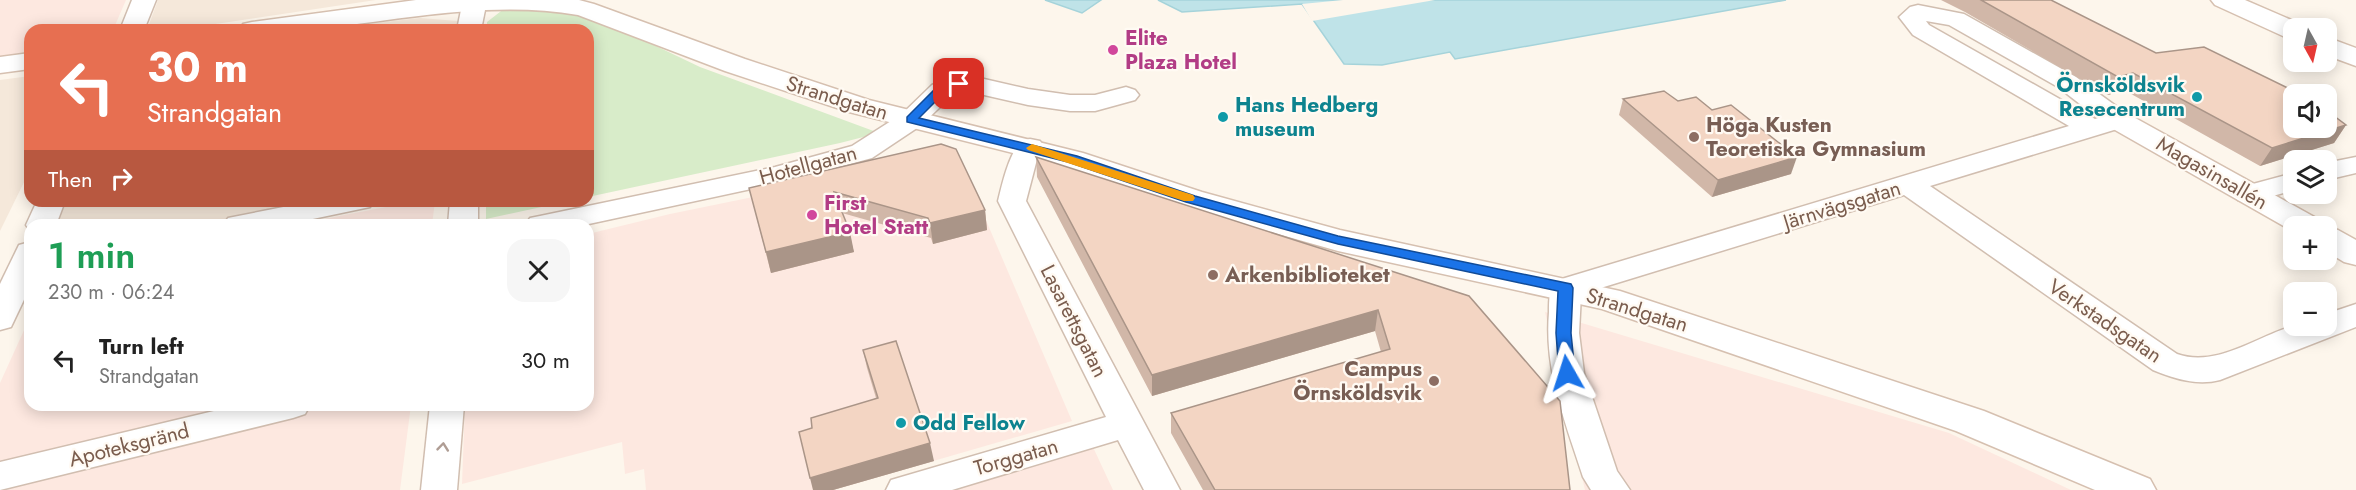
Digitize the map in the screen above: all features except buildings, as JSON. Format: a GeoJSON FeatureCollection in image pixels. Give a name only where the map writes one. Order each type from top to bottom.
{"type":"FeatureCollection","features":[{"type":"Feature","properties":{"kind":"main road","name":"Strandgatan"},"geometry":{"type":"LineString","coordinates":[[296,24],[421,7],[472,13],[520,0],[556,3],[585,9],[795,86],[911,120],[1030,147],[1191,199],[1338,240],[1566,288],[1619,302],[1970,421],[2136,490]]}},
{"type":"Feature","properties":{"kind":"main road"},"geometry":{"type":"LineString","coordinates":[[2224,0],[2283,26]]}},
{"type":"Feature","properties":{"kind":"main road"},"geometry":{"type":"LineString","coordinates":[[2337,50],[2356,58]]}},
{"type":"Feature","properties":{"kind":"main road"},"geometry":{"type":"LineString","coordinates":[[0,65],[24,62]]}},
{"type":"Feature","properties":{"kind":"main road","name":"Magasinsallén"},"geometry":{"type":"LineString","coordinates":[[2105,124],[2289,216]]}},
{"type":"Feature","properties":{"kind":"main road"},"geometry":{"type":"LineString","coordinates":[[2337,243],[2356,254]]}},
{"type":"Feature","properties":{"kind":"street"},"geometry":{"type":"LineString","coordinates":[[134,24],[144,0]]}},
{"type":"Feature","properties":{"kind":"street"},"geometry":{"type":"LineString","coordinates":[[1918,12],[1956,19],[2067,82],[2105,124],[1995,75],[1922,30],[1911,18],[1918,12]]}},
{"type":"Feature","properties":{"kind":"street","name":"Hotellgatan"},"geometry":{"type":"LineString","coordinates":[[569,219],[779,175],[862,152],[911,120],[941,90],[959,84],[1070,104],[1095,103],[1126,95]]}},
{"type":"Feature","properties":{"kind":"street","name":"Järnvägsgatan"},"geometry":{"type":"LineString","coordinates":[[1566,288],[2105,124]]}},
{"type":"Feature","properties":{"kind":"street","name":"Lasarettsgatan"},"geometry":{"type":"LineString","coordinates":[[1030,147],[1022,163],[1012,201],[1162,490]]}},
{"type":"Feature","properties":{"kind":"street"},"geometry":{"type":"LineString","coordinates":[[2337,169],[2356,165]]}},
{"type":"Feature","properties":{"kind":"street"},"geometry":{"type":"LineString","coordinates":[[2248,194],[2283,184]]}},
{"type":"Feature","properties":{"kind":"street","name":"Verkstadsgatan"},"geometry":{"type":"LineString","coordinates":[[1909,185],[2165,362],[2184,369],[2208,371],[2356,315]]}},
{"type":"Feature","properties":{"kind":"street"},"geometry":{"type":"LineString","coordinates":[[268,219],[330,207]]}},
{"type":"Feature","properties":{"kind":"street"},"geometry":{"type":"LineString","coordinates":[[0,319],[21,264]]}},
{"type":"Feature","properties":{"kind":"street"},"geometry":{"type":"LineString","coordinates":[[1566,288],[1563,333],[1567,373],[1601,477],[1612,490]]}},
{"type":"Feature","properties":{"kind":"street","name":"Apoteksgränd"},"geometry":{"type":"LineString","coordinates":[[0,476],[268,411]]}},
{"type":"Feature","properties":{"kind":"street"},"geometry":{"type":"LineString","coordinates":[[439,490],[446,411]]}},
{"type":"Feature","properties":{"kind":"street","name":"Torggatan"},"geometry":{"type":"LineString","coordinates":[[904,490],[1129,424]]}},
{"type":"Feature","properties":{"kind":"shaded area"},"geometry":{"type":"Polygon","coordinates":[[[0,0],[126,0],[116,24],[24,24],[24,54],[0,57],[0,0]]]}},
{"type":"Feature","properties":{"kind":"shaded area"},"geometry":{"type":"Polygon","coordinates":[[[158,0],[376,0],[215,24],[149,24],[158,0]]]}},
{"type":"Feature","properties":{"kind":"shaded area"},"geometry":{"type":"Polygon","coordinates":[[[420,18],[458,21],[458,24],[368,24],[420,18]]]}},
{"type":"Feature","properties":{"kind":"shaded area"},"geometry":{"type":"Polygon","coordinates":[[[24,77],[24,182],[0,231],[0,80],[24,77]]]}},
{"type":"Feature","properties":{"kind":"shaded area"},"geometry":{"type":"Polygon","coordinates":[[[958,155],[1072,421],[833,490],[646,490],[644,469],[625,474],[622,442],[462,484],[465,411],[594,411],[594,233],[670,214],[958,155]]]}},
{"type":"Feature","properties":{"kind":"shaded area"},"geometry":{"type":"Polygon","coordinates":[[[62,207],[294,207],[238,219],[56,219],[62,207]]]}},
{"type":"Feature","properties":{"kind":"shaded area"},"geometry":{"type":"Polygon","coordinates":[[[386,207],[434,207],[433,219],[324,219],[386,207]]]}},
{"type":"Feature","properties":{"kind":"shaded area"},"geometry":{"type":"Polygon","coordinates":[[[1545,312],[1949,433],[2071,490],[1585,490],[1545,312]]]}},
{"type":"Feature","properties":{"kind":"shaded area"},"geometry":{"type":"Polygon","coordinates":[[[24,330],[24,411],[410,411],[400,490],[0,490],[0,383],[24,330]]]}},
{"type":"Feature","properties":{"kind":"shaded area"},"geometry":{"type":"Polygon","coordinates":[[[1092,445],[1113,490],[944,490],[1092,445]]]}},
{"type":"Feature","properties":{"kind":"green space"},"geometry":{"type":"Polygon","coordinates":[[[505,8],[549,8],[612,25],[700,67],[879,133],[594,196],[594,24],[487,24],[505,8]]]}},
{"type":"Feature","properties":{"kind":"green space"},"geometry":{"type":"Polygon","coordinates":[[[486,207],[541,207],[486,219],[486,207]]]}},
{"type":"Feature","properties":{"kind":"water"},"geometry":{"type":"Polygon","coordinates":[[[1045,0],[1101,0],[1082,13],[1045,0]]]}},
{"type":"Feature","properties":{"kind":"water"},"geometry":{"type":"Polygon","coordinates":[[[1158,0],[1786,0],[1455,59],[1450,52],[1382,65],[1344,64],[1302,4],[1182,12],[1158,0]]]}},
{"type":"Feature","properties":{"kind":"pier"},"geometry":{"type":"Polygon","coordinates":[[[1343,0],[1435,0],[1312,21],[1302,4],[1343,0]]]}},
{"type":"Feature","properties":{"kind":"slow traffic"},"geometry":{"type":"LineString","coordinates":[[1032,148],[1189,198]]}},
{"type":"Feature","properties":{"kind":"place","name":"Elite Plaza Hotel"},"geometry":{"type":"Point","coordinates":[1113,50]}},
{"type":"Feature","properties":{"kind":"place","name":"Örnsköldsvik Resecentrum"},"geometry":{"type":"Point","coordinates":[2197,97]}},
{"type":"Feature","properties":{"kind":"place","name":"Hans Hedberg museum"},"geometry":{"type":"Point","coordinates":[1223,117]}},
{"type":"Feature","properties":{"kind":"place","name":"Höga Kusten Teoretiska Gymnasium"},"geometry":{"type":"Point","coordinates":[1694,137]}},
{"type":"Feature","properties":{"kind":"place","name":"First Hotel Statt"},"geometry":{"type":"Point","coordinates":[812,215]}},
{"type":"Feature","properties":{"kind":"place","name":"Arkenbiblioteket"},"geometry":{"type":"Point","coordinates":[1213,275]}},
{"type":"Feature","properties":{"kind":"place","name":"Campus Örnsköldsvik"},"geometry":{"type":"Point","coordinates":[1434,381]}},
{"type":"Feature","properties":{"kind":"place","name":"Odd Fellow"},"geometry":{"type":"Point","coordinates":[901,423]}},
{"type":"Feature","properties":{"kind":"route"},"geometry":{"type":"LineString","coordinates":[[959,84],[941,90],[911,120],[1030,147],[1191,199],[1338,240],[1566,288],[1563,333],[1567,373]]}}]}
